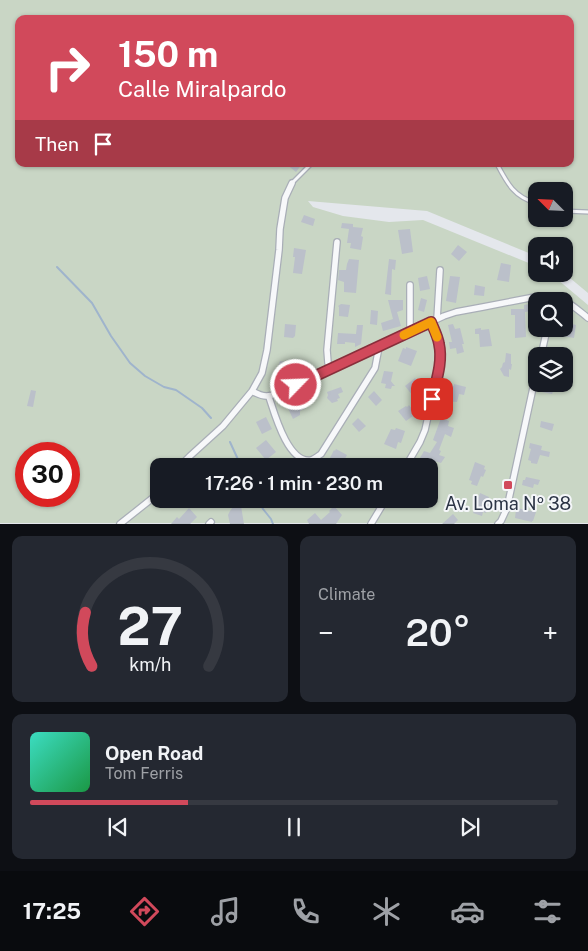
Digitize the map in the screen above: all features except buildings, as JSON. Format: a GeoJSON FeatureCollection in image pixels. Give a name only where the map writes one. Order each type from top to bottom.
{"type":"FeatureCollection","features":[{"type":"Feature","properties":{"kind":"street"},"geometry":{"type":"LineString","coordinates":[[188,458],[223,426],[252,390],[262,372],[279,250],[280,229],[285,198],[292,183]]}},
{"type":"Feature","properties":{"kind":"street"},"geometry":{"type":"LineString","coordinates":[[331,369],[328,363],[327,350],[337,242]]}},
{"type":"Feature","properties":{"kind":"street"},"geometry":{"type":"LineString","coordinates":[[411,458],[420,442],[424,430],[440,367],[441,354],[434,321],[440,270]]}},
{"type":"Feature","properties":{"kind":"street"},"geometry":{"type":"LineString","coordinates":[[410,285],[410,332]]}},
{"type":"Feature","properties":{"kind":"street"},"geometry":{"type":"LineString","coordinates":[[252,390],[268,397],[456,312],[528,298]]}},
{"type":"Feature","properties":{"kind":"street"},"geometry":{"type":"LineString","coordinates":[[573,306],[588,318]]}},
{"type":"Feature","properties":{"kind":"street"},"geometry":{"type":"LineString","coordinates":[[268,397],[280,429],[291,449],[298,456],[306,460],[312,460],[321,454],[375,368],[379,347]]}},
{"type":"Feature","properties":{"kind":"street"},"geometry":{"type":"LineString","coordinates":[[498,524],[507,508],[532,392]]}},
{"type":"Feature","properties":{"kind":"street"},"geometry":{"type":"LineString","coordinates":[[120,524],[150,500]]}},
{"type":"Feature","properties":{"kind":"street"},"geometry":{"type":"LineString","coordinates":[[371,524],[381,508]]}},
{"type":"Feature","properties":{"kind":"lane"},"geometry":{"type":"LineString","coordinates":[[292,183],[308,167]]}},
{"type":"Feature","properties":{"kind":"lane"},"geometry":{"type":"LineString","coordinates":[[499,167],[510,187],[528,201]]}},
{"type":"Feature","properties":{"kind":"lane"},"geometry":{"type":"LineString","coordinates":[[573,211],[588,212]]}},
{"type":"Feature","properties":{"kind":"green space"},"geometry":{"type":"Polygon","coordinates":[[[0,0],[588,0],[588,293],[573,280],[573,237],[528,237],[528,253],[427,211],[308,201],[313,207],[343,216],[389,222],[423,220],[528,263],[528,282],[561,282],[572,292],[528,292],[528,337],[573,337],[573,292],[588,305],[588,523],[0,523],[0,0]]]}},
{"type":"Feature","properties":{"kind":"waterway"},"geometry":{"type":"LineString","coordinates":[[57,267],[92,303],[111,336],[130,363],[145,376],[164,387],[176,390],[202,408],[211,418]]}},
{"type":"Feature","properties":{"kind":"waterway"},"geometry":{"type":"LineString","coordinates":[[230,442],[237,458]]}},
{"type":"Feature","properties":{"kind":"waterway"},"geometry":{"type":"LineString","coordinates":[[262,508],[273,524]]}},
{"type":"Feature","properties":{"kind":"slow traffic"},"geometry":{"type":"LineString","coordinates":[[404,335],[431,322],[437,337]]}},
{"type":"Feature","properties":{"kind":"place","name":"Av. Loma Nº 38"},"geometry":{"type":"Point","coordinates":[508,485]}},
{"type":"Feature","properties":{"kind":"route"},"geometry":{"type":"LineString","coordinates":[[296,385],[431,322],[441,354],[440,367],[432,399]]}}]}
